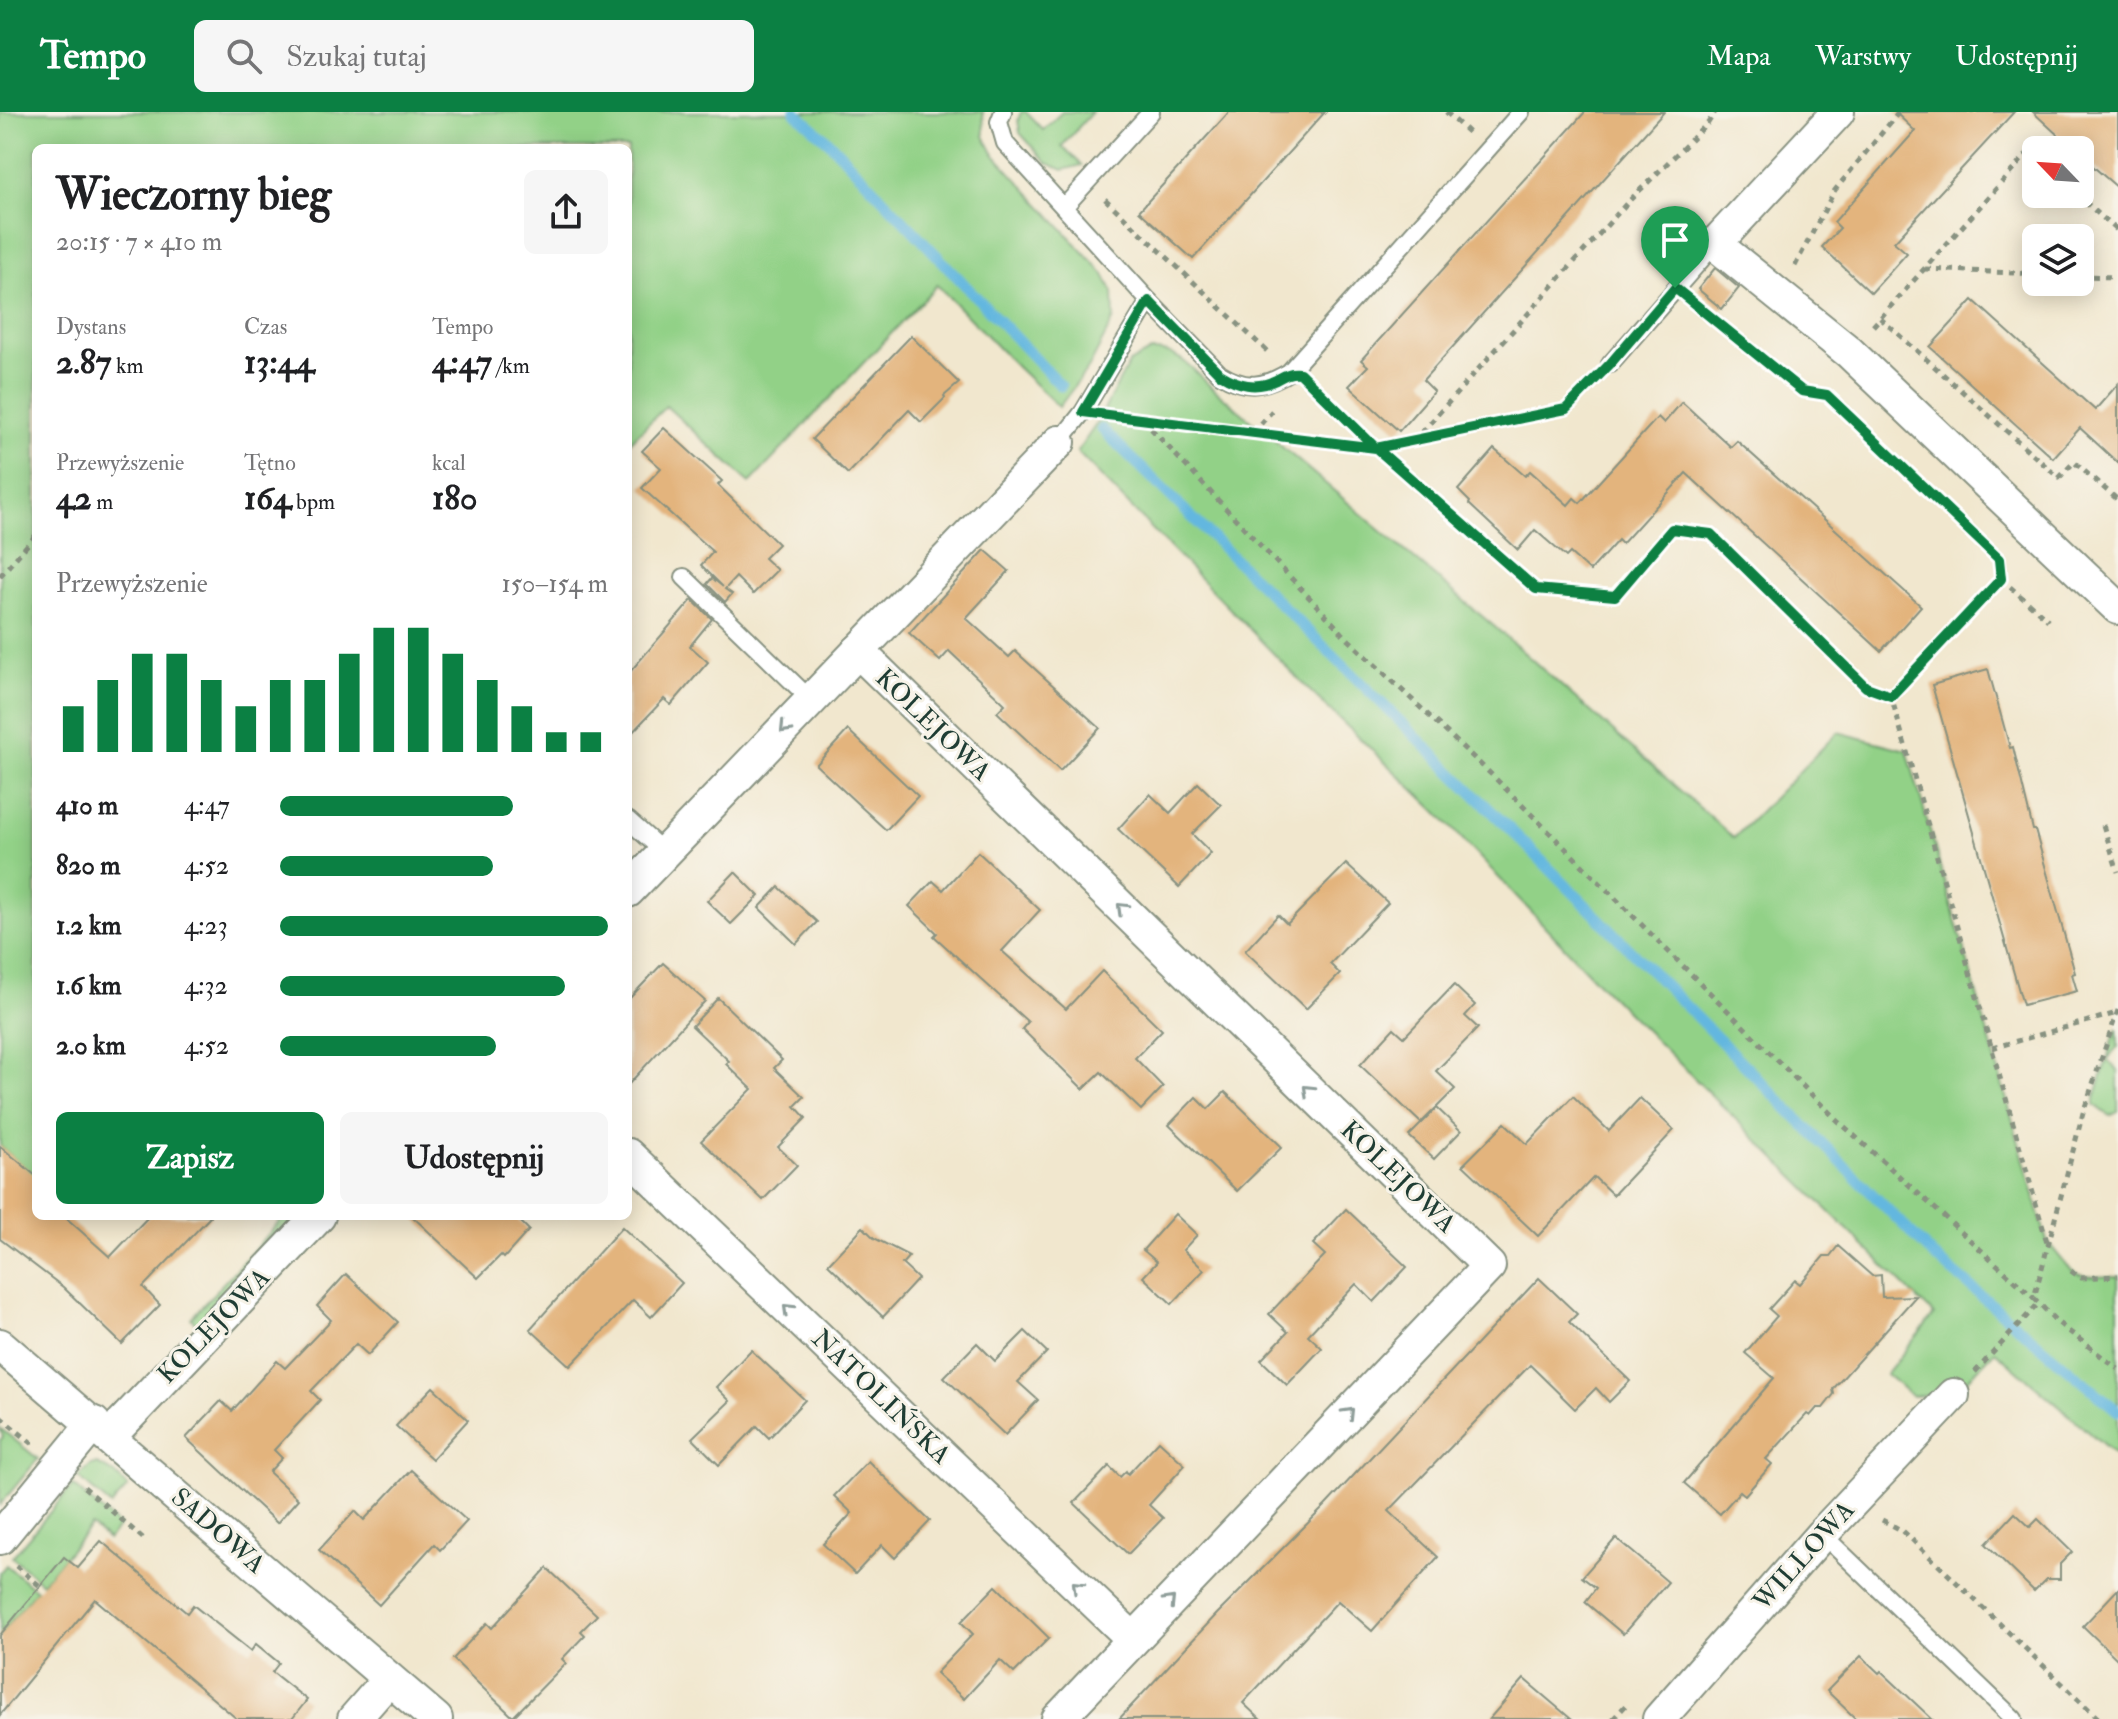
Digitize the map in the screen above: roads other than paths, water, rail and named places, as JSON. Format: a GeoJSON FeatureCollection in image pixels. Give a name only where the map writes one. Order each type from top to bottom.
{"type":"FeatureCollection","features":[{"type":"Feature","properties":{"kind":"street"},"geometry":{"type":"LineString","coordinates":[[1838,112],[1715,244],[1849,352],[2118,608]]}},
{"type":"Feature","properties":{"kind":"street","name":"KOLEJOWA"},"geometry":{"type":"LineString","coordinates":[[632,887],[1059,442]]}},
{"type":"Feature","properties":{"kind":"street","name":"KOLEJOWA"},"geometry":{"type":"LineString","coordinates":[[858,651],[1489,1266],[1058,1719]]}},
{"type":"Feature","properties":{"kind":"street","name":"NATOLIŃSKA"},"geometry":{"type":"LineString","coordinates":[[632,1159],[1133,1639]]}},
{"type":"Feature","properties":{"kind":"street","name":"KOLEJOWA"},"geometry":{"type":"LineString","coordinates":[[2,1548],[102,1430],[315,1220]]}},
{"type":"Feature","properties":{"kind":"street","name":"SADOWA"},"geometry":{"type":"LineString","coordinates":[[0,1345],[436,1719]]}},
{"type":"Feature","properties":{"kind":"street","name":"WILLOWA"},"geometry":{"type":"LineString","coordinates":[[1659,1719],[1822,1534],[1953,1395]]}},
{"type":"Feature","properties":{"kind":"street"},"geometry":{"type":"LineString","coordinates":[[354,1719],[389,1679]]}},
{"type":"Feature","properties":{"kind":"lane"},"geometry":{"type":"LineString","coordinates":[[1003,112],[999,122],[1005,143],[1149,301],[1220,374],[1233,382],[1259,386],[1289,372],[1521,112]]}},
{"type":"Feature","properties":{"kind":"lane"},"geometry":{"type":"LineString","coordinates":[[1065,206],[1151,112]]}},
{"type":"Feature","properties":{"kind":"lane"},"geometry":{"type":"LineString","coordinates":[[1610,364],[1715,244]]}},
{"type":"Feature","properties":{"kind":"lane"},"geometry":{"type":"LineString","coordinates":[[1059,442],[1083,412],[1149,301]]}},
{"type":"Feature","properties":{"kind":"lane"},"geometry":{"type":"LineString","coordinates":[[684,577],[811,700]]}},
{"type":"Feature","properties":{"kind":"lane"},"geometry":{"type":"LineString","coordinates":[[632,824],[665,853]]}},
{"type":"Feature","properties":{"kind":"lane"},"geometry":{"type":"LineString","coordinates":[[1822,1534],[2014,1719]]}},
{"type":"Feature","properties":{"kind":"waterway"},"geometry":{"type":"LineString","coordinates":[[795,112],[828,141],[1061,386]]}},
{"type":"Feature","properties":{"kind":"waterway"},"geometry":{"type":"LineString","coordinates":[[1102,429],[1525,844],[1934,1256],[2118,1411]]}}]}
